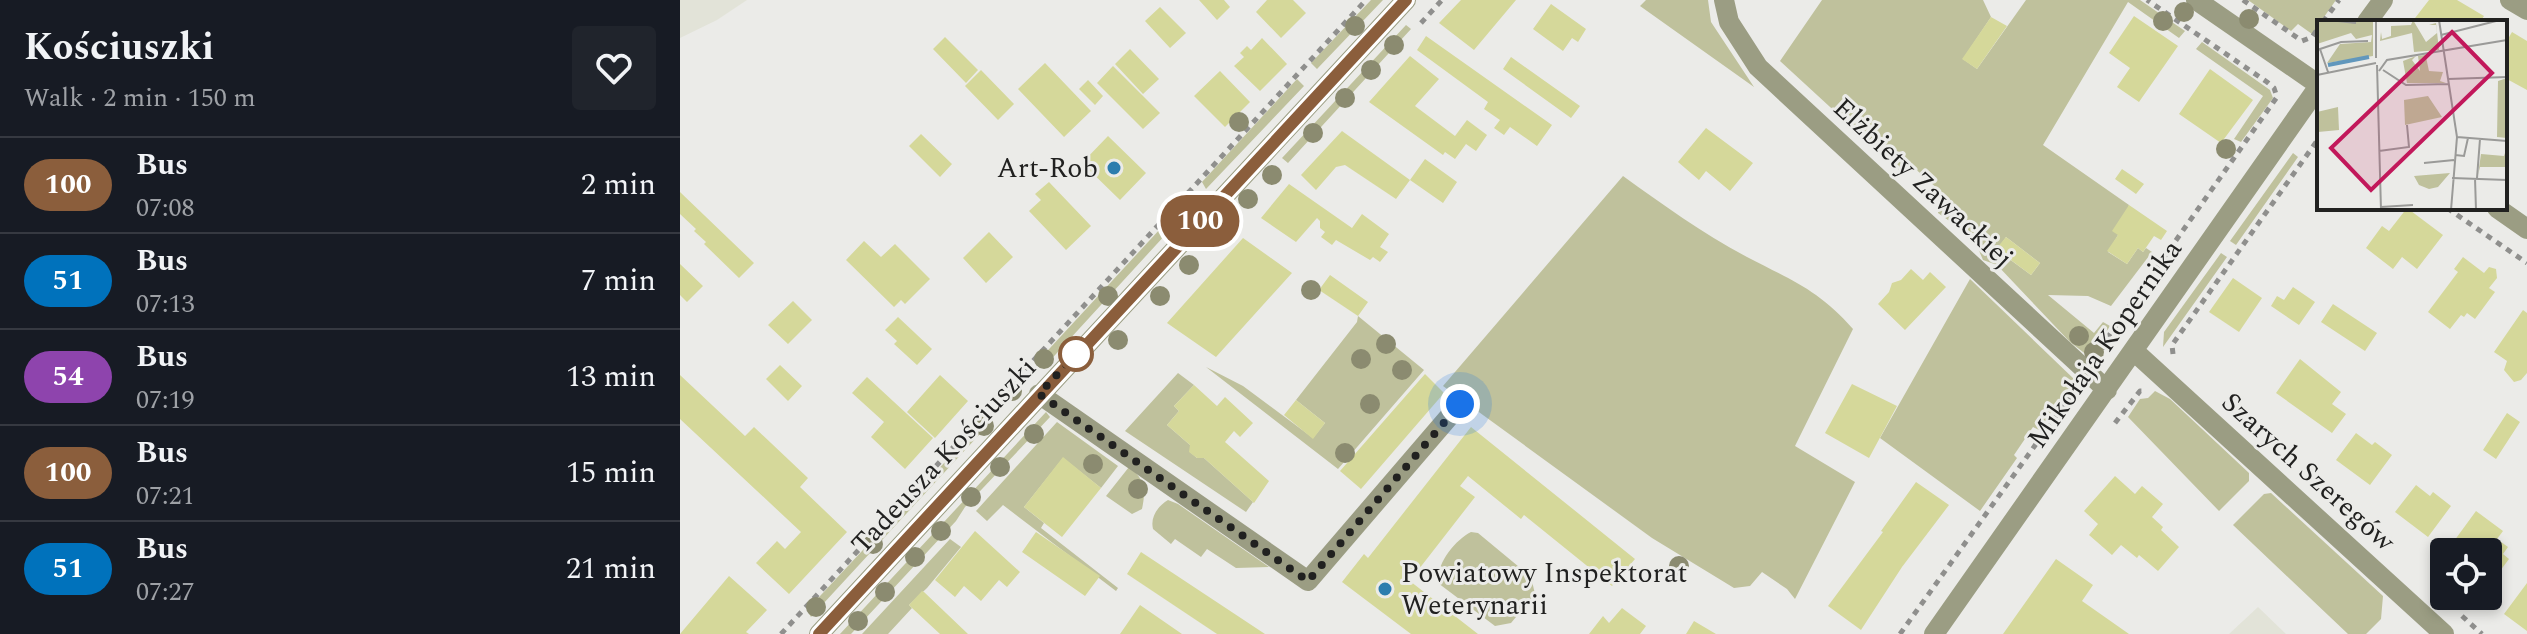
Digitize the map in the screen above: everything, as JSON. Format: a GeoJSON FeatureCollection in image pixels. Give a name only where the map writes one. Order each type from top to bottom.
{"type":"FeatureCollection","features":[{"type":"Feature","properties":{"kind":"street","name":"Tadeusza Kościuszki"},"geometry":{"type":"LineString","coordinates":[[819,634],[1406,0]]}},
{"type":"Feature","properties":{"kind":"street","name":"Elżbiety Zawackiej"},"geometry":{"type":"LineString","coordinates":[[1724,0],[1729,22],[1758,67],[2107,390]]}},
{"type":"Feature","properties":{"kind":"street"},"geometry":{"type":"LineString","coordinates":[[2196,0],[2317,85]]}},
{"type":"Feature","properties":{"kind":"street"},"geometry":{"type":"LineString","coordinates":[[2368,20],[2383,0]]}},
{"type":"Feature","properties":{"kind":"street"},"geometry":{"type":"LineString","coordinates":[[2510,0],[2527,10]]}},
{"type":"Feature","properties":{"kind":"street","name":"Mikołaja Kopernika"},"geometry":{"type":"LineString","coordinates":[[1934,634],[2317,89]]}},
{"type":"Feature","properties":{"kind":"street"},"geometry":{"type":"LineString","coordinates":[[2500,210],[2527,229]]}},
{"type":"Feature","properties":{"kind":"street","name":"Szarych Szeregów"},"geometry":{"type":"LineString","coordinates":[[2135,352],[2444,634]]}},
{"type":"Feature","properties":{"kind":"street"},"geometry":{"type":"LineString","coordinates":[[1039,394],[1308,581],[1460,404]]}},
{"type":"Feature","properties":{"kind":"path"},"geometry":{"type":"LineString","coordinates":[[781,634],[1366,0]]}},
{"type":"Feature","properties":{"kind":"path"},"geometry":{"type":"LineString","coordinates":[[1411,34],[1442,0]]}},
{"type":"Feature","properties":{"kind":"path"},"geometry":{"type":"LineString","coordinates":[[2105,341],[2277,97],[2274,88],[2267,82],[2147,0]]}},
{"type":"Feature","properties":{"kind":"path"},"geometry":{"type":"LineString","coordinates":[[2243,0],[2302,41],[2312,37],[2317,30]]}},
{"type":"Feature","properties":{"kind":"path"},"geometry":{"type":"LineString","coordinates":[[2324,20],[2339,0]]}},
{"type":"Feature","properties":{"kind":"path"},"geometry":{"type":"LineString","coordinates":[[2178,359],[2171,351],[2172,345],[2317,141]]}},
{"type":"Feature","properties":{"kind":"path"},"geometry":{"type":"LineString","coordinates":[[2450,210],[2527,263]]}},
{"type":"Feature","properties":{"kind":"path"},"geometry":{"type":"LineString","coordinates":[[2459,613],[2482,634]]}},
{"type":"Feature","properties":{"kind":"shaded area"},"geometry":{"type":"Polygon","coordinates":[[[680,0],[747,0],[717,20],[680,38],[680,0]]]}},
{"type":"Feature","properties":{"kind":"shaded area"},"geometry":{"type":"Polygon","coordinates":[[[2258,607],[2286,634],[2229,634],[2258,607]]]}},
{"type":"Feature","properties":{"kind":"green space"},"geometry":{"type":"Polygon","coordinates":[[[1371,0],[1383,0],[1317,69],[1311,63],[1371,0]]]}},
{"type":"Feature","properties":{"kind":"green space"},"geometry":{"type":"Polygon","coordinates":[[[1646,0],[1708,0],[1711,22],[1754,87],[1640,6],[1646,0]]]}},
{"type":"Feature","properties":{"kind":"green space"},"geometry":{"type":"Polygon","coordinates":[[[1822,0],[1983,0],[1991,17],[1963,59],[1977,69],[2026,0],[2140,0],[2185,31],[2179,38],[2128,2],[2043,145],[2129,205],[2108,252],[2127,264],[2138,248],[2143,252],[2146,248],[2152,252],[2111,306],[2088,296],[2048,295],[2094,333],[2103,322],[2110,326],[2101,340],[2102,354],[2096,362],[2070,342],[1997,265],[1983,260],[1978,241],[1938,213],[1939,190],[1911,165],[1904,175],[1780,61],[1822,0]],[[2006,237],[1997,250],[2031,275],[2040,263],[2006,237]]]}},
{"type":"Feature","properties":{"kind":"green space"},"geometry":{"type":"Polygon","coordinates":[[[2248,0],[2336,0],[2322,20],[2317,20],[2312,34],[2298,24],[2291,31],[2248,0]]]}},
{"type":"Feature","properties":{"kind":"green space"},"geometry":{"type":"Polygon","coordinates":[[[1406,25],[1411,29],[1288,163],[1282,158],[1406,25]]]}},
{"type":"Feature","properties":{"kind":"green space"},"geometry":{"type":"Polygon","coordinates":[[[2202,42],[2270,90],[2273,98],[2241,142],[2234,139],[2263,96],[2196,49],[2202,42]]]}},
{"type":"Feature","properties":{"kind":"green space"},"geometry":{"type":"Polygon","coordinates":[[[1297,79],[1304,86],[1206,189],[1202,182],[1297,79]]]}},
{"type":"Feature","properties":{"kind":"green space"},"geometry":{"type":"Polygon","coordinates":[[[2293,153],[2298,157],[2236,245],[2230,241],[2293,153]]]}},
{"type":"Feature","properties":{"kind":"green space"},"geometry":{"type":"Polygon","coordinates":[[[1623,176],[1715,239],[1816,295],[1853,329],[1795,446],[1855,482],[1795,599],[1787,589],[1762,572],[1750,586],[1734,588],[1652,538],[1443,386],[1623,176]]]}},
{"type":"Feature","properties":{"kind":"green space"},"geometry":{"type":"Polygon","coordinates":[[[1161,228],[1167,233],[1045,366],[1038,361],[1161,228]]]}},
{"type":"Feature","properties":{"kind":"green space"},"geometry":{"type":"Polygon","coordinates":[[[2221,253],[2227,257],[2163,347],[2164,332],[2221,253]]]}},
{"type":"Feature","properties":{"kind":"green space"},"geometry":{"type":"Polygon","coordinates":[[[1970,279],[2075,380],[2039,430],[2033,427],[2014,455],[2017,458],[1980,511],[1880,438],[1970,279]]]}},
{"type":"Feature","properties":{"kind":"green space"},"geometry":{"type":"Polygon","coordinates":[[[1358,316],[1424,370],[1338,469],[1206,367],[1243,386],[1313,438],[1325,423],[1296,400],[1357,322],[1358,316]]]}},
{"type":"Feature","properties":{"kind":"green space"},"geometry":{"type":"Polygon","coordinates":[[[1178,373],[1194,385],[1174,406],[1179,411],[1167,425],[1190,445],[1190,452],[1197,458],[1204,458],[1253,502],[1246,512],[1125,431],[1178,373]]]}},
{"type":"Feature","properties":{"kind":"green space"},"geometry":{"type":"Polygon","coordinates":[[[2155,391],[2170,399],[2249,473],[2249,481],[2219,511],[2128,417],[2140,399],[2148,398],[2155,391]]]}},
{"type":"Feature","properties":{"kind":"green space"},"geometry":{"type":"Polygon","coordinates":[[[1046,412],[1050,417],[965,507],[956,521],[851,634],[840,634],[1046,412]]]}},
{"type":"Feature","properties":{"kind":"green space"},"geometry":{"type":"Polygon","coordinates":[[[986,418],[990,423],[811,617],[807,610],[986,418]]]}},
{"type":"Feature","properties":{"kind":"green space"},"geometry":{"type":"Polygon","coordinates":[[[1057,422],[1118,466],[1101,488],[1063,458],[1024,507],[1044,523],[1041,528],[1118,588],[1116,591],[1003,505],[987,521],[976,511],[1057,422]]]}},
{"type":"Feature","properties":{"kind":"green space"},"geometry":{"type":"Polygon","coordinates":[[[1129,467],[1138,476],[1144,491],[1142,509],[1132,514],[1106,496],[1129,467]]]}},
{"type":"Feature","properties":{"kind":"green space"},"geometry":{"type":"Polygon","coordinates":[[[2271,493],[2383,596],[2381,619],[2366,634],[2348,634],[2233,525],[2264,494],[2271,493]]]}},
{"type":"Feature","properties":{"kind":"green space"},"geometry":{"type":"Polygon","coordinates":[[[1168,500],[1269,567],[1236,568],[1207,549],[1201,557],[1175,539],[1171,544],[1152,525],[1156,512],[1168,500]]]}},
{"type":"Feature","properties":{"kind":"green space"},"geometry":{"type":"Polygon","coordinates":[[[1471,532],[1478,533],[1531,577],[1535,594],[1511,623],[1495,626],[1438,583],[1440,568],[1448,553],[1471,532]]]}},
{"type":"Feature","properties":{"kind":"green space"},"geometry":{"type":"Polygon","coordinates":[[[950,539],[961,547],[909,605],[912,608],[888,634],[862,634],[950,539]]]}},
{"type":"Feature","properties":{"kind":"building"},"geometry":{"type":"Polygon","coordinates":[[[1199,0],[1224,0],[1230,7],[1217,20],[1199,0]]]}},
{"type":"Feature","properties":{"kind":"building"},"geometry":{"type":"Polygon","coordinates":[[[1267,0],[1293,0],[1306,13],[1281,38],[1256,12],[1267,0]]]}},
{"type":"Feature","properties":{"kind":"building"},"geometry":{"type":"Polygon","coordinates":[[[1461,0],[1516,0],[1474,50],[1439,23],[1461,0]]]}},
{"type":"Feature","properties":{"kind":"building"},"geometry":{"type":"Polygon","coordinates":[[[2429,0],[2457,0],[2484,16],[2481,20],[2414,20],[2429,0]]]}},
{"type":"Feature","properties":{"kind":"building"},"geometry":{"type":"Polygon","coordinates":[[[1551,4],[1586,29],[1578,42],[1572,38],[1563,51],[1533,29],[1551,4]]]}},
{"type":"Feature","properties":{"kind":"building"},"geometry":{"type":"Polygon","coordinates":[[[1160,7],[1186,33],[1170,48],[1145,21],[1160,7]]]}},
{"type":"Feature","properties":{"kind":"building"},"geometry":{"type":"Polygon","coordinates":[[[2134,16],[2178,46],[2139,102],[2117,87],[2130,68],[2109,53],[2134,16]]]}},
{"type":"Feature","properties":{"kind":"building"},"geometry":{"type":"Polygon","coordinates":[[[1991,17],[2007,26],[1977,69],[1962,59],[1991,17]]]}},
{"type":"Feature","properties":{"kind":"building"},"geometry":{"type":"Polygon","coordinates":[[[2512,32],[2527,41],[2527,90],[2507,79],[2507,41],[2512,32]]]}},
{"type":"Feature","properties":{"kind":"building"},"geometry":{"type":"Polygon","coordinates":[[[1426,36],[1552,125],[1537,146],[1510,127],[1504,135],[1494,128],[1500,120],[1484,109],[1488,102],[1417,50],[1426,36]]]}},
{"type":"Feature","properties":{"kind":"building"},"geometry":{"type":"Polygon","coordinates":[[[945,37],[978,70],[966,83],[933,49],[945,37]]]}},
{"type":"Feature","properties":{"kind":"building"},"geometry":{"type":"Polygon","coordinates":[[[1262,38],[1287,64],[1260,91],[1234,66],[1244,57],[1240,53],[1247,46],[1251,50],[1262,38]]]}},
{"type":"Feature","properties":{"kind":"building"},"geometry":{"type":"Polygon","coordinates":[[[1130,49],[1159,79],[1143,94],[1115,64],[1130,49]]]}},
{"type":"Feature","properties":{"kind":"building"},"geometry":{"type":"Polygon","coordinates":[[[1410,56],[1439,79],[1415,106],[1455,136],[1467,120],[1487,135],[1476,151],[1466,144],[1455,159],[1445,152],[1443,155],[1369,102],[1410,56]]]}},
{"type":"Feature","properties":{"kind":"building"},"geometry":{"type":"Polygon","coordinates":[[[1511,57],[1580,106],[1571,118],[1503,69],[1511,57]]]}},
{"type":"Feature","properties":{"kind":"building"},"geometry":{"type":"Polygon","coordinates":[[[1045,63],[1091,111],[1064,137],[1018,89],[1045,63]]]}},
{"type":"Feature","properties":{"kind":"building"},"geometry":{"type":"Polygon","coordinates":[[[1113,66],[1160,113],[1143,129],[1097,83],[1113,66]]]}},
{"type":"Feature","properties":{"kind":"building"},"geometry":{"type":"Polygon","coordinates":[[[2210,69],[2253,100],[2221,143],[2179,114],[2210,69]]]}},
{"type":"Feature","properties":{"kind":"building"},"geometry":{"type":"Polygon","coordinates":[[[981,70],[1014,104],[998,120],[965,86],[981,70]]]}},
{"type":"Feature","properties":{"kind":"building"},"geometry":{"type":"Polygon","coordinates":[[[1220,71],[1250,102],[1225,127],[1194,96],[1220,71]]]}},
{"type":"Feature","properties":{"kind":"building"},"geometry":{"type":"Polygon","coordinates":[[[1088,80],[1103,96],[1095,105],[1079,89],[1088,80]]]}},
{"type":"Feature","properties":{"kind":"building"},"geometry":{"type":"Polygon","coordinates":[[[1706,128],[1753,163],[1730,191],[1706,171],[1699,180],[1678,162],[1706,128]]]}},
{"type":"Feature","properties":{"kind":"building"},"geometry":{"type":"Polygon","coordinates":[[[1342,131],[1410,180],[1396,199],[1345,165],[1336,167],[1316,190],[1301,175],[1342,131]]]}},
{"type":"Feature","properties":{"kind":"building"},"geometry":{"type":"Polygon","coordinates":[[[921,134],[952,164],[940,177],[909,146],[921,134]]]}},
{"type":"Feature","properties":{"kind":"building","name":"Art-Rob"},"geometry":{"type":"Polygon","coordinates":[[[1108,136],[1146,173],[1120,200],[1082,163],[1108,136]]]}},
{"type":"Feature","properties":{"kind":"building"},"geometry":{"type":"Polygon","coordinates":[[[1425,159],[1457,182],[1443,203],[1410,180],[1425,159]]]}},
{"type":"Feature","properties":{"kind":"building"},"geometry":{"type":"Polygon","coordinates":[[[2122,169],[2144,184],[2136,194],[2115,179],[2122,169]]]}},
{"type":"Feature","properties":{"kind":"building"},"geometry":{"type":"Polygon","coordinates":[[[1049,182],[1091,226],[1066,250],[1029,211],[1041,200],[1035,194],[1049,182]]]}},
{"type":"Feature","properties":{"kind":"building"},"geometry":{"type":"Polygon","coordinates":[[[1289,184],[1352,228],[1362,214],[1389,234],[1380,247],[1388,252],[1380,262],[1373,257],[1370,260],[1336,240],[1332,245],[1321,237],[1325,232],[1317,218],[1296,242],[1261,218],[1289,184]]]}},
{"type":"Feature","properties":{"kind":"building"},"geometry":{"type":"Polygon","coordinates":[[[680,192],[754,263],[739,278],[704,244],[706,242],[694,231],[696,229],[680,214],[680,192]]]}},
{"type":"Feature","properties":{"kind":"building"},"geometry":{"type":"Polygon","coordinates":[[[2129,205],[2167,231],[2161,240],[2154,236],[2143,252],[2138,248],[2127,264],[2107,251],[2118,235],[2112,231],[2129,205]]]}},
{"type":"Feature","properties":{"kind":"building"},"geometry":{"type":"Polygon","coordinates":[[[2405,210],[2410,210],[2443,235],[2417,269],[2402,257],[2393,269],[2366,248],[2382,226],[2389,231],[2405,210]]]}},
{"type":"Feature","properties":{"kind":"building"},"geometry":{"type":"Polygon","coordinates":[[[989,232],[1013,257],[986,283],[963,258],[989,232]]]}},
{"type":"Feature","properties":{"kind":"building"},"geometry":{"type":"Polygon","coordinates":[[[2006,237],[2040,263],[2031,275],[1996,249],[2006,237]]]}},
{"type":"Feature","properties":{"kind":"building"},"geometry":{"type":"Polygon","coordinates":[[[1243,238],[1292,273],[1216,357],[1167,323],[1243,238]]]}},
{"type":"Feature","properties":{"kind":"building"},"geometry":{"type":"Polygon","coordinates":[[[864,241],[881,257],[895,244],[930,279],[905,304],[901,300],[894,307],[846,260],[864,241]]]}},
{"type":"Feature","properties":{"kind":"building"},"geometry":{"type":"Polygon","coordinates":[[[2463,257],[2484,273],[2489,267],[2496,269],[2497,278],[2489,288],[2495,292],[2475,319],[2467,313],[2464,317],[2461,315],[2450,329],[2428,312],[2458,272],[2454,269],[2463,257]]]}},
{"type":"Feature","properties":{"kind":"building"},"geometry":{"type":"Polygon","coordinates":[[[680,264],[703,286],[687,302],[680,295],[680,264]]]}},
{"type":"Feature","properties":{"kind":"building"},"geometry":{"type":"Polygon","coordinates":[[[1911,269],[1923,280],[1930,272],[1946,287],[1905,330],[1878,304],[1889,292],[1892,283],[1901,280],[1911,269]]]}},
{"type":"Feature","properties":{"kind":"building"},"geometry":{"type":"Polygon","coordinates":[[[1330,275],[1368,302],[1358,316],[1319,290],[1330,275]]]}},
{"type":"Feature","properties":{"kind":"building"},"geometry":{"type":"Polygon","coordinates":[[[2233,278],[2262,298],[2239,332],[2209,312],[2233,278]]]}},
{"type":"Feature","properties":{"kind":"building"},"geometry":{"type":"Polygon","coordinates":[[[2293,287],[2315,302],[2299,325],[2271,306],[2277,296],[2284,300],[2293,287]]]}},
{"type":"Feature","properties":{"kind":"building"},"geometry":{"type":"Polygon","coordinates":[[[793,301],[812,320],[788,344],[768,325],[793,301]]]}},
{"type":"Feature","properties":{"kind":"building"},"geometry":{"type":"Polygon","coordinates":[[[2333,304],[2377,333],[2365,351],[2321,322],[2333,304]]]}},
{"type":"Feature","properties":{"kind":"building"},"geometry":{"type":"Polygon","coordinates":[[[2523,310],[2527,313],[2527,373],[2514,382],[2504,370],[2507,361],[2494,352],[2523,310]]]}},
{"type":"Feature","properties":{"kind":"building"},"geometry":{"type":"Polygon","coordinates":[[[898,317],[932,349],[917,365],[894,344],[897,341],[885,330],[898,317]]]}},
{"type":"Feature","properties":{"kind":"building"},"geometry":{"type":"Polygon","coordinates":[[[2300,359],[2341,392],[2332,404],[2346,414],[2332,433],[2276,393],[2300,359]]]}},
{"type":"Feature","properties":{"kind":"building"},"geometry":{"type":"Polygon","coordinates":[[[780,365],[802,386],[788,401],[766,379],[780,365]]]}},
{"type":"Feature","properties":{"kind":"building"},"geometry":{"type":"Polygon","coordinates":[[[1425,374],[1444,393],[1361,489],[1340,471],[1425,374]]]}},
{"type":"Feature","properties":{"kind":"building"},"geometry":{"type":"Polygon","coordinates":[[[680,375],[745,436],[754,427],[808,478],[800,487],[847,532],[789,594],[756,563],[777,541],[785,549],[801,532],[680,419],[680,375]]]}},
{"type":"Feature","properties":{"kind":"building"},"geometry":{"type":"Polygon","coordinates":[[[940,375],[968,401],[935,438],[907,412],[940,375]]]}},
{"type":"Feature","properties":{"kind":"building"},"geometry":{"type":"Polygon","coordinates":[[[867,377],[933,438],[905,469],[871,437],[884,422],[852,393],[867,377]]]}},
{"type":"Feature","properties":{"kind":"building"},"geometry":{"type":"Polygon","coordinates":[[[1852,384],[1897,406],[1869,458],[1825,433],[1852,384]]]}},
{"type":"Feature","properties":{"kind":"building"},"geometry":{"type":"Polygon","coordinates":[[[1194,385],[1217,406],[1225,397],[1253,423],[1240,437],[1234,431],[1225,442],[1269,481],[1254,503],[1204,458],[1197,458],[1189,452],[1190,445],[1167,425],[1179,411],[1174,406],[1194,385]]]}},
{"type":"Feature","properties":{"kind":"building"},"geometry":{"type":"Polygon","coordinates":[[[1296,400],[1325,423],[1313,439],[1284,415],[1296,400]]]}},
{"type":"Feature","properties":{"kind":"building"},"geometry":{"type":"Polygon","coordinates":[[[2507,413],[2520,422],[2496,459],[2483,450],[2507,413]]]}},
{"type":"Feature","properties":{"kind":"building"},"geometry":{"type":"Polygon","coordinates":[[[1471,427],[1635,559],[1612,586],[1524,515],[1521,519],[1468,476],[1460,486],[1475,497],[1419,569],[1415,566],[1406,578],[1478,634],[1411,634],[1342,582],[1364,554],[1368,558],[1471,427]]]}},
{"type":"Feature","properties":{"kind":"building"},"geometry":{"type":"Polygon","coordinates":[[[2356,433],[2392,455],[2370,485],[2336,460],[2356,433]]]}},
{"type":"Feature","properties":{"kind":"building"},"geometry":{"type":"Polygon","coordinates":[[[1063,457],[1101,488],[1062,537],[1024,507],[1063,457]]]}},
{"type":"Feature","properties":{"kind":"building"},"geometry":{"type":"Polygon","coordinates":[[[2115,476],[2135,494],[2142,486],[2163,504],[2152,517],[2179,547],[2158,571],[2121,545],[2112,555],[2089,535],[2098,524],[2084,511],[2115,476]]]}},
{"type":"Feature","properties":{"kind":"building"},"geometry":{"type":"Polygon","coordinates":[[[1916,482],[1949,505],[1902,567],[1861,630],[1828,606],[1916,482]]]}},
{"type":"Feature","properties":{"kind":"building"},"geometry":{"type":"Polygon","coordinates":[[[2416,485],[2430,496],[2433,492],[2451,506],[2428,537],[2395,512],[2416,485]]]}},
{"type":"Feature","properties":{"kind":"building"},"geometry":{"type":"Polygon","coordinates":[[[2476,511],[2503,531],[2498,538],[2456,538],[2476,511]]]}},
{"type":"Feature","properties":{"kind":"building"},"geometry":{"type":"Polygon","coordinates":[[[975,531],[1020,572],[1007,587],[999,580],[981,601],[964,586],[955,597],[935,580],[975,531]]]}},
{"type":"Feature","properties":{"kind":"building"},"geometry":{"type":"Polygon","coordinates":[[[1036,532],[1100,576],[1085,596],[1022,552],[1036,532]]]}},
{"type":"Feature","properties":{"kind":"building"},"geometry":{"type":"Polygon","coordinates":[[[2502,543],[2508,547],[2503,554],[2509,559],[2502,568],[2502,543]]]}},
{"type":"Feature","properties":{"kind":"building"},"geometry":{"type":"Polygon","coordinates":[[[1141,552],[1265,634],[1217,634],[1127,574],[1141,552]]]}},
{"type":"Feature","properties":{"kind":"building"},"geometry":{"type":"Polygon","coordinates":[[[2056,559],[2093,585],[2082,601],[2129,634],[2003,634],[2056,559]]]}},
{"type":"Feature","properties":{"kind":"building"},"geometry":{"type":"Polygon","coordinates":[[[729,576],[767,610],[746,632],[749,634],[680,634],[729,576]]]}},
{"type":"Feature","properties":{"kind":"building"},"geometry":{"type":"Polygon","coordinates":[[[2527,583],[2527,631],[2504,614],[2527,583]]]}},
{"type":"Feature","properties":{"kind":"building"},"geometry":{"type":"Polygon","coordinates":[[[922,591],[968,634],[940,634],[912,608],[909,605],[922,591]]]}},
{"type":"Feature","properties":{"kind":"building"},"geometry":{"type":"Polygon","coordinates":[[[1140,605],[1182,634],[1120,634],[1140,605]]]}},
{"type":"Feature","properties":{"kind":"building"},"geometry":{"type":"Polygon","coordinates":[[[1622,608],[1646,626],[1640,634],[1589,634],[1603,616],[1609,623],[1622,608]]]}},
{"type":"Feature","properties":{"kind":"building"},"geometry":{"type":"Polygon","coordinates":[[[1694,621],[1716,634],[1686,634],[1694,621]]]}},
{"type":"Feature","properties":{"kind":"bus line","name":"100"},"geometry":{"type":"LineString","coordinates":[[819,634],[1406,0]]}},
{"type":"Feature","properties":{"kind":"place","name":"Art-Rob"},"geometry":{"type":"Point","coordinates":[1114,168]}},
{"type":"Feature","properties":{"kind":"place","name":"Powiatowy Inspektorat Weterynarii"},"geometry":{"type":"Point","coordinates":[1385,589]}},
{"type":"Feature","properties":{"kind":"route"},"geometry":{"type":"LineString","coordinates":[[1076,354],[1039,394],[1308,581],[1460,404]]}}]}
